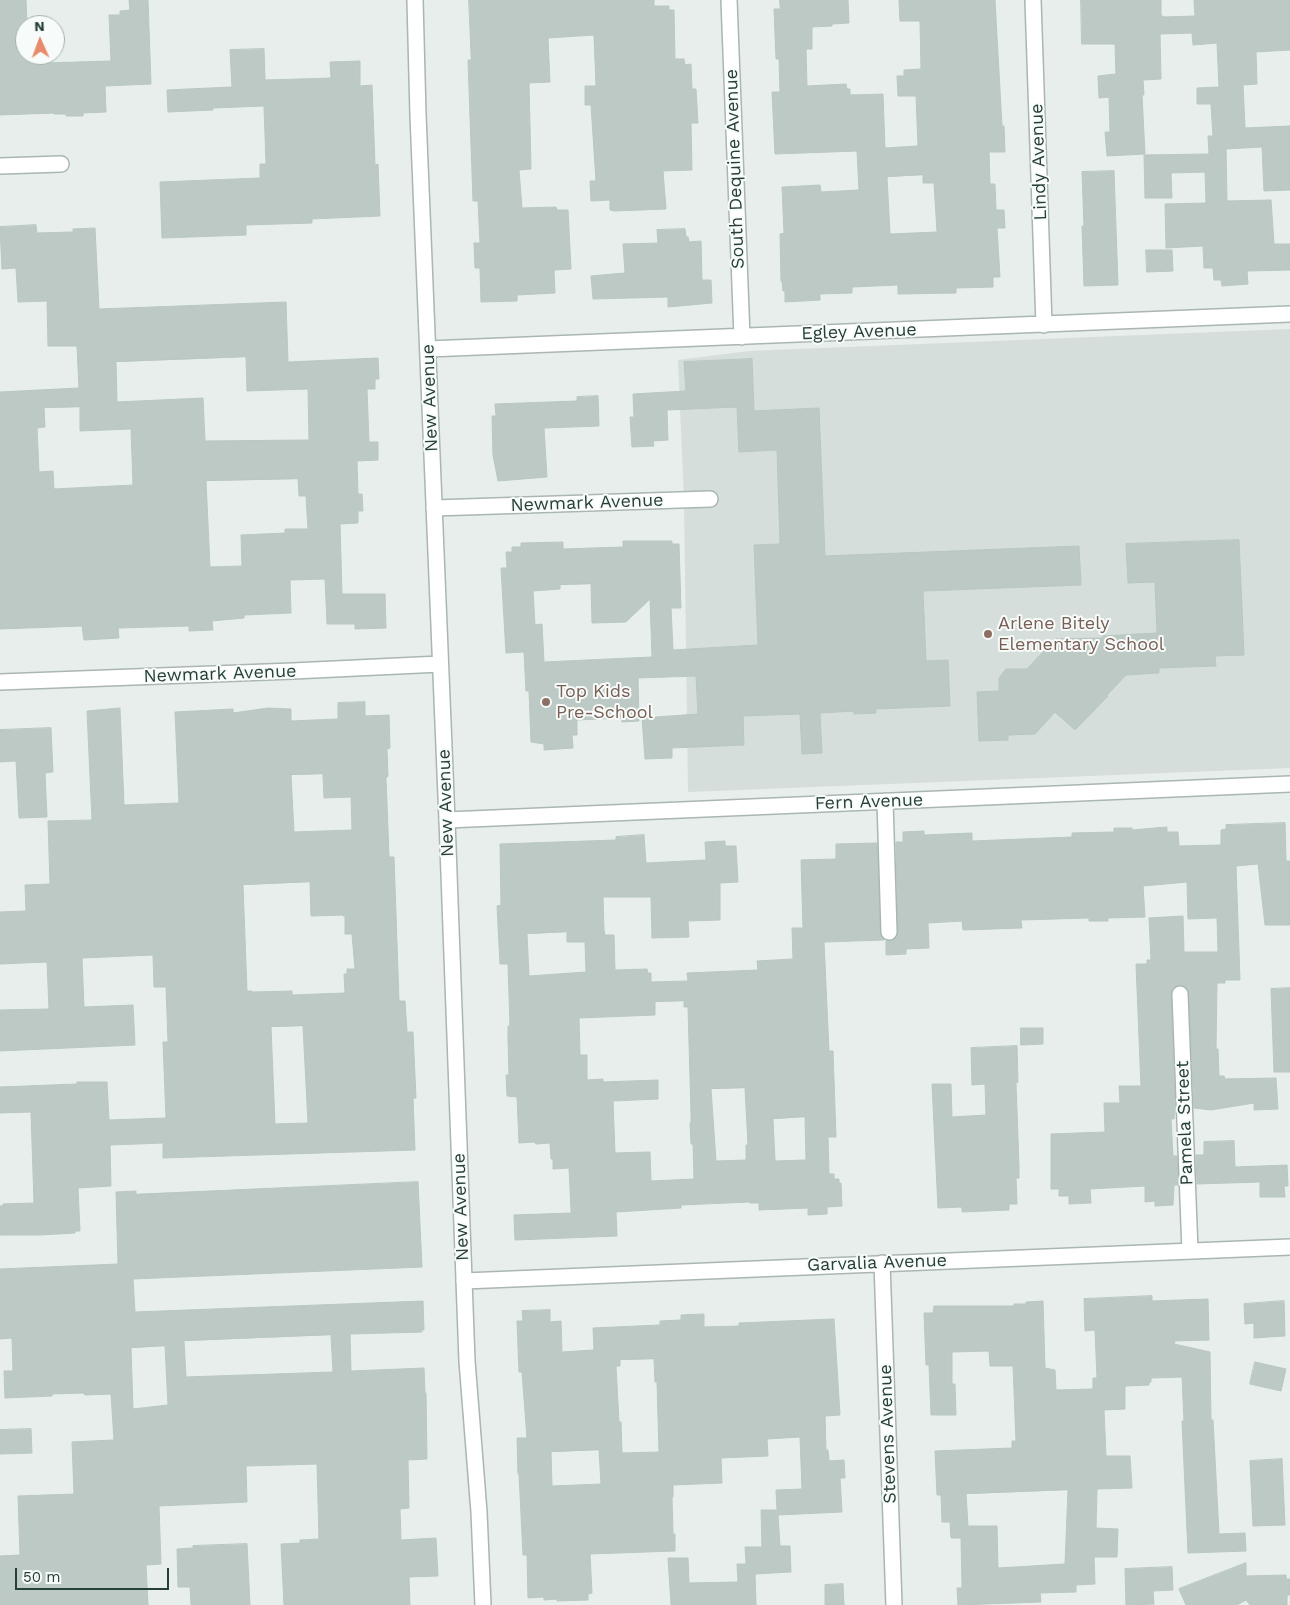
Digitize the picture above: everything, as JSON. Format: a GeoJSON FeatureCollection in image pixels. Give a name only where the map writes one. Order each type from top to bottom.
{"type":"FeatureCollection","features":[{"type":"Feature","properties":{"kind":"street","name":"New Avenue"},"geometry":{"type":"LineString","coordinates":[[415,0],[467,1361],[479,1512],[483,1605]]}},
{"type":"Feature","properties":{"kind":"street","name":"South Dequine Avenue"},"geometry":{"type":"LineString","coordinates":[[729,0],[742,337]]}},
{"type":"Feature","properties":{"kind":"street","name":"Lindy Avenue"},"geometry":{"type":"LineString","coordinates":[[1034,0],[1044,325]]}},
{"type":"Feature","properties":{"kind":"street"},"geometry":{"type":"LineString","coordinates":[[0,166],[61,164]]}},
{"type":"Feature","properties":{"kind":"street","name":"Egley Avenue"},"geometry":{"type":"LineString","coordinates":[[428,349],[1290,314]]}},
{"type":"Feature","properties":{"kind":"street","name":"Newmark Avenue"},"geometry":{"type":"LineString","coordinates":[[434,508],[710,499]]}},
{"type":"Feature","properties":{"kind":"street","name":"Newmark Avenue"},"geometry":{"type":"LineString","coordinates":[[0,682],[440,664]]}},
{"type":"Feature","properties":{"kind":"street","name":"Fern Avenue"},"geometry":{"type":"LineString","coordinates":[[447,820],[1290,784]]}},
{"type":"Feature","properties":{"kind":"street"},"geometry":{"type":"LineString","coordinates":[[885,801],[889,932]]}},
{"type":"Feature","properties":{"kind":"street","name":"Pamela Street"},"geometry":{"type":"LineString","coordinates":[[1180,994],[1190,1251]]}},
{"type":"Feature","properties":{"kind":"street","name":"Garvalia Avenue"},"geometry":{"type":"LineString","coordinates":[[464,1282],[1290,1247]]}},
{"type":"Feature","properties":{"kind":"street","name":"Stevens Avenue"},"geometry":{"type":"LineString","coordinates":[[882,1264],[894,1605]]}},
{"type":"Feature","properties":{"kind":"shaded area","name":"Arlene Bitely Elementary School"},"geometry":{"type":"Polygon","coordinates":[[[1290,329],[1290,768],[688,792],[684,499],[678,360],[749,351],[1290,329]]]}},
{"type":"Feature","properties":{"kind":"building"},"geometry":{"type":"Polygon","coordinates":[[[0,0],[26,0],[27,15],[15,15],[15,65],[65,65],[65,62],[111,61],[109,15],[120,15],[120,11],[130,10],[129,0],[148,0],[151,84],[105,86],[106,112],[83,113],[83,116],[66,116],[66,114],[54,113],[0,115],[0,0]]]}},
{"type":"Feature","properties":{"kind":"building"},"geometry":{"type":"Polygon","coordinates":[[[469,0],[654,0],[654,6],[669,6],[669,10],[674,10],[675,59],[684,59],[685,65],[691,64],[692,89],[696,89],[698,123],[691,123],[692,170],[663,171],[666,209],[614,211],[610,210],[610,200],[591,201],[590,181],[596,181],[591,105],[585,105],[585,86],[596,86],[594,35],[548,38],[550,82],[529,83],[531,169],[519,170],[522,208],[556,207],[557,210],[568,210],[571,269],[554,270],[555,293],[517,295],[517,301],[481,302],[480,268],[475,268],[474,243],[480,243],[478,201],[473,201],[468,60],[471,60],[469,0]]]}},
{"type":"Feature","properties":{"kind":"building"},"geometry":{"type":"Polygon","coordinates":[[[780,0],[848,0],[849,23],[812,27],[812,49],[806,49],[807,86],[846,84],[847,89],[850,89],[850,95],[883,94],[885,148],[918,146],[916,96],[898,96],[897,76],[904,76],[904,70],[921,69],[920,22],[900,21],[899,0],[995,0],[1005,152],[989,152],[990,184],[995,184],[996,210],[1004,210],[1005,228],[997,228],[1000,277],[993,277],[993,287],[956,288],[956,293],[898,294],[898,285],[852,287],[852,293],[820,294],[820,300],[785,302],[785,291],[783,291],[781,281],[780,234],[784,233],[782,187],[820,185],[821,192],[859,190],[857,151],[775,154],[772,92],[780,92],[779,59],[776,59],[774,9],[780,9],[780,0]],[[923,175],[887,177],[890,234],[937,232],[934,183],[923,183],[923,175]]]}},
{"type":"Feature","properties":{"kind":"building"},"geometry":{"type":"Polygon","coordinates":[[[1081,0],[1161,0],[1161,16],[1163,17],[1195,16],[1194,0],[1290,0],[1290,50],[1256,52],[1257,84],[1243,85],[1245,128],[1290,126],[1290,190],[1264,191],[1262,147],[1226,149],[1227,201],[1271,200],[1274,244],[1290,244],[1290,270],[1247,271],[1248,284],[1222,286],[1221,280],[1214,280],[1213,268],[1204,268],[1203,246],[1166,248],[1165,204],[1206,203],[1205,172],[1171,173],[1172,198],[1145,198],[1144,155],[1209,154],[1208,136],[1213,136],[1211,104],[1197,104],[1197,88],[1219,87],[1217,43],[1193,45],[1192,33],[1160,34],[1161,79],[1143,80],[1145,154],[1107,156],[1105,132],[1110,132],[1109,97],[1099,98],[1098,76],[1116,74],[1115,44],[1082,44],[1081,0]]]}},
{"type":"Feature","properties":{"kind":"building"},"geometry":{"type":"Polygon","coordinates":[[[264,49],[265,80],[331,78],[330,62],[360,61],[360,86],[372,85],[375,165],[378,164],[380,216],[312,219],[312,223],[246,225],[246,235],[162,238],[160,182],[260,178],[260,164],[266,164],[264,106],[168,112],[167,90],[232,87],[230,50],[264,49]]]}},
{"type":"Feature","properties":{"kind":"building"},"geometry":{"type":"Polygon","coordinates":[[[1114,171],[1118,285],[1084,286],[1082,172],[1114,171]]]}},
{"type":"Feature","properties":{"kind":"building"},"geometry":{"type":"Polygon","coordinates":[[[36,225],[37,233],[73,232],[73,229],[95,228],[99,309],[286,302],[288,362],[378,358],[379,379],[375,379],[375,389],[367,389],[369,442],[378,442],[378,460],[357,461],[358,494],[362,494],[363,511],[358,511],[358,523],[340,524],[342,594],[385,594],[386,628],[355,629],[355,624],[327,624],[325,579],[290,580],[291,613],[244,615],[244,618],[212,621],[213,630],[189,631],[189,626],[118,628],[119,638],[84,640],[82,626],[0,629],[0,392],[79,388],[77,346],[48,346],[47,301],[18,302],[16,268],[2,269],[0,227],[36,225]],[[246,357],[116,362],[117,402],[203,398],[205,441],[309,440],[308,389],[247,391],[246,357]],[[80,407],[44,408],[45,427],[37,428],[39,472],[53,471],[54,489],[133,485],[131,429],[80,431],[80,407]],[[298,479],[206,481],[210,567],[242,566],[241,535],[285,533],[285,529],[308,529],[306,496],[299,496],[298,479]]]}},
{"type":"Feature","properties":{"kind":"building"},"geometry":{"type":"Polygon","coordinates":[[[685,229],[689,242],[701,241],[702,280],[711,280],[712,303],[668,307],[668,297],[593,299],[591,276],[625,273],[623,244],[658,243],[657,230],[685,229]]]}},
{"type":"Feature","properties":{"kind":"building"},"geometry":{"type":"Polygon","coordinates":[[[1146,250],[1172,250],[1173,271],[1147,272],[1146,250]]]}},
{"type":"Feature","properties":{"kind":"building"},"geometry":{"type":"Polygon","coordinates":[[[752,359],[754,411],[819,408],[825,556],[1079,546],[1081,585],[923,591],[926,661],[948,660],[950,706],[876,709],[876,713],[854,714],[854,711],[820,713],[822,753],[802,754],[800,714],[743,716],[744,745],[672,748],[672,758],[645,759],[642,718],[698,714],[696,676],[638,678],[639,721],[622,722],[622,718],[577,720],[577,735],[572,735],[573,748],[544,750],[544,744],[531,742],[529,691],[526,691],[524,652],[506,653],[501,568],[507,568],[506,552],[512,552],[512,547],[521,547],[521,543],[563,542],[563,549],[623,547],[623,541],[672,541],[672,544],[679,544],[681,608],[671,608],[673,650],[758,645],[754,545],[780,544],[777,450],[739,452],[737,407],[667,410],[668,440],[653,441],[654,446],[632,447],[630,417],[634,417],[633,394],[686,391],[684,362],[752,359]],[[591,584],[560,585],[560,589],[533,591],[535,625],[542,624],[544,662],[652,657],[650,599],[626,622],[592,623],[591,584]]]}},
{"type":"Feature","properties":{"kind":"building"},"geometry":{"type":"Polygon","coordinates":[[[598,396],[599,426],[544,428],[547,477],[498,481],[493,455],[492,416],[496,416],[495,404],[577,401],[577,397],[598,396]]]}},
{"type":"Feature","properties":{"kind":"building"},"geometry":{"type":"Polygon","coordinates":[[[1239,540],[1244,655],[1215,656],[1216,666],[1159,668],[1159,673],[1126,675],[1075,730],[1055,712],[1035,734],[1008,735],[1008,740],[979,741],[977,692],[999,691],[999,678],[1006,669],[1027,669],[1055,639],[1103,638],[1103,636],[1157,633],[1155,582],[1128,583],[1126,544],[1239,540]]]}},
{"type":"Feature","properties":{"kind":"building"},"geometry":{"type":"Polygon","coordinates":[[[365,702],[365,716],[389,715],[390,748],[387,749],[388,776],[386,778],[389,856],[394,857],[399,1001],[405,1001],[407,1032],[413,1032],[416,1098],[413,1098],[415,1150],[163,1158],[163,1143],[110,1145],[111,1186],[78,1188],[80,1231],[40,1235],[0,1235],[0,1206],[3,1206],[3,1204],[34,1203],[31,1112],[0,1113],[0,1087],[107,1082],[109,1120],[166,1118],[163,1042],[168,1042],[166,987],[154,987],[153,955],[82,958],[84,1007],[133,1005],[135,1045],[0,1051],[0,1010],[49,1009],[47,962],[0,964],[0,912],[26,911],[25,885],[50,884],[48,821],[92,820],[87,711],[120,708],[124,805],[179,803],[175,712],[233,709],[233,713],[268,708],[291,709],[291,721],[338,719],[338,703],[365,702]],[[323,774],[291,775],[294,832],[352,830],[351,797],[324,798],[323,774]],[[310,882],[243,885],[247,991],[292,991],[292,995],[345,993],[344,974],[347,974],[347,969],[355,969],[352,934],[345,934],[345,916],[311,916],[310,882]],[[303,1026],[271,1027],[275,1124],[308,1123],[303,1026]]]}},
{"type":"Feature","properties":{"kind":"building"},"geometry":{"type":"Polygon","coordinates":[[[51,728],[53,772],[45,773],[47,817],[19,818],[16,761],[0,762],[0,730],[51,728]]]}},
{"type":"Feature","properties":{"kind":"building"},"geometry":{"type":"Polygon","coordinates":[[[1285,823],[1286,861],[1290,861],[1290,925],[1265,925],[1258,864],[1236,866],[1240,980],[1225,980],[1225,983],[1217,983],[1216,1049],[1218,1049],[1219,1076],[1224,1076],[1225,1079],[1276,1078],[1278,1109],[1254,1110],[1254,1103],[1211,1110],[1194,1108],[1189,994],[1185,986],[1175,986],[1171,994],[1175,1106],[1174,1119],[1171,1119],[1173,1156],[1177,1156],[1178,1185],[1174,1185],[1173,1205],[1155,1206],[1155,1201],[1145,1202],[1145,1186],[1090,1189],[1091,1203],[1069,1204],[1069,1196],[1059,1196],[1059,1189],[1051,1189],[1051,1134],[1105,1132],[1104,1103],[1120,1103],[1119,1086],[1141,1086],[1136,964],[1147,964],[1147,960],[1151,960],[1149,918],[1183,916],[1184,952],[1218,952],[1217,918],[1188,919],[1187,882],[1143,886],[1145,917],[1108,918],[1108,921],[1089,921],[1089,918],[1021,920],[1022,928],[963,930],[962,921],[928,923],[929,948],[906,949],[906,954],[886,955],[886,941],[894,940],[898,932],[896,842],[903,842],[903,832],[924,831],[924,835],[972,833],[972,841],[1072,837],[1072,833],[1114,832],[1114,828],[1132,828],[1132,830],[1167,827],[1167,832],[1178,832],[1179,846],[1221,845],[1221,830],[1226,829],[1226,825],[1285,823]]]}},
{"type":"Feature","properties":{"kind":"building"},"geometry":{"type":"Polygon","coordinates":[[[644,835],[646,863],[706,860],[705,842],[725,841],[725,846],[736,846],[738,882],[720,883],[720,920],[688,921],[689,937],[652,938],[651,897],[603,897],[605,935],[614,935],[615,970],[647,969],[648,973],[651,973],[651,982],[688,981],[687,973],[758,970],[757,961],[793,959],[792,928],[803,928],[801,860],[836,859],[836,844],[877,843],[880,932],[884,940],[824,942],[829,1051],[833,1051],[836,1137],[828,1137],[829,1174],[834,1174],[834,1179],[839,1179],[839,1183],[841,1183],[842,1206],[827,1207],[827,1214],[808,1215],[808,1208],[759,1210],[759,1203],[750,1202],[681,1205],[681,1208],[616,1212],[617,1236],[515,1240],[514,1215],[571,1213],[571,1210],[569,1168],[553,1169],[550,1143],[519,1143],[517,1097],[507,1096],[506,1075],[509,1075],[508,1026],[510,1026],[508,964],[500,964],[497,906],[501,905],[500,844],[616,840],[616,837],[644,835]],[[567,932],[527,934],[529,976],[586,972],[585,942],[567,942],[567,932]],[[684,1001],[655,1002],[655,1015],[579,1018],[580,1055],[587,1055],[587,1080],[603,1079],[603,1082],[658,1080],[658,1099],[613,1101],[615,1153],[650,1152],[651,1181],[694,1179],[690,1123],[688,1007],[684,1007],[684,1001]],[[745,1088],[711,1089],[716,1161],[746,1160],[746,1145],[748,1145],[745,1088]],[[805,1117],[773,1119],[775,1161],[806,1160],[805,1117]]]}},
{"type":"Feature","properties":{"kind":"building"},"geometry":{"type":"Polygon","coordinates":[[[1290,988],[1290,1072],[1274,1072],[1271,989],[1290,988]]]}},
{"type":"Feature","properties":{"kind":"building"},"geometry":{"type":"Polygon","coordinates":[[[1021,1028],[1043,1028],[1043,1044],[1021,1045],[1021,1028]]]}},
{"type":"Feature","properties":{"kind":"building"},"geometry":{"type":"Polygon","coordinates":[[[1017,1046],[1018,1082],[1016,1083],[1019,1178],[1016,1178],[1017,1204],[1009,1204],[1009,1210],[962,1212],[962,1207],[938,1208],[932,1084],[951,1084],[952,1117],[986,1115],[985,1084],[972,1085],[971,1048],[1017,1046]]]}},
{"type":"Feature","properties":{"kind":"building"},"geometry":{"type":"Polygon","coordinates":[[[1234,1141],[1235,1167],[1287,1165],[1288,1186],[1284,1186],[1285,1197],[1260,1197],[1260,1182],[1197,1184],[1196,1155],[1204,1155],[1204,1142],[1234,1141]]]}},
{"type":"Feature","properties":{"kind":"building"},"geometry":{"type":"Polygon","coordinates":[[[418,1182],[422,1267],[133,1279],[135,1312],[423,1301],[424,1330],[421,1330],[422,1332],[350,1334],[351,1371],[424,1368],[427,1459],[408,1460],[409,1508],[400,1509],[401,1540],[436,1538],[438,1576],[409,1577],[410,1605],[284,1605],[281,1544],[319,1539],[317,1464],[246,1466],[247,1502],[159,1506],[161,1564],[146,1565],[148,1605],[0,1605],[0,1556],[20,1555],[18,1496],[74,1494],[72,1442],[114,1440],[111,1394],[52,1394],[52,1396],[5,1398],[4,1371],[13,1371],[12,1338],[0,1339],[0,1269],[118,1264],[116,1192],[136,1191],[136,1194],[418,1182]],[[331,1335],[184,1341],[186,1377],[333,1372],[331,1335]],[[165,1346],[131,1348],[133,1409],[168,1405],[165,1346]]]}},
{"type":"Feature","properties":{"kind":"building"},"geometry":{"type":"Polygon","coordinates":[[[1152,1296],[1152,1301],[1208,1299],[1209,1340],[1175,1341],[1174,1344],[1210,1352],[1211,1420],[1213,1420],[1219,1534],[1245,1533],[1246,1551],[1188,1553],[1182,1377],[1151,1378],[1149,1385],[1125,1386],[1125,1409],[1104,1410],[1106,1456],[1130,1456],[1132,1488],[1097,1489],[1096,1528],[1118,1529],[1117,1557],[1094,1557],[1095,1584],[1076,1585],[1076,1592],[1040,1593],[1041,1602],[958,1605],[957,1588],[962,1588],[961,1538],[951,1538],[950,1522],[942,1522],[941,1495],[937,1495],[935,1451],[1012,1448],[1012,1441],[1016,1441],[1013,1366],[990,1366],[989,1351],[952,1352],[952,1384],[955,1384],[956,1415],[931,1415],[929,1365],[926,1365],[924,1313],[933,1313],[934,1306],[1014,1306],[1014,1304],[1043,1301],[1045,1368],[1055,1370],[1056,1390],[1093,1389],[1093,1378],[1097,1378],[1095,1330],[1085,1331],[1084,1299],[1152,1296]],[[1068,1490],[966,1494],[968,1526],[997,1526],[998,1568],[1065,1564],[1068,1490]]]}},
{"type":"Feature","properties":{"kind":"building"},"geometry":{"type":"Polygon","coordinates":[[[1284,1301],[1285,1336],[1254,1338],[1254,1323],[1245,1324],[1244,1304],[1284,1301]]]}},
{"type":"Feature","properties":{"kind":"building"},"geometry":{"type":"Polygon","coordinates":[[[550,1310],[550,1322],[561,1321],[562,1352],[594,1350],[593,1328],[660,1325],[660,1321],[681,1320],[681,1315],[704,1314],[704,1327],[739,1326],[739,1323],[834,1319],[840,1415],[825,1416],[826,1450],[828,1450],[829,1461],[844,1460],[845,1478],[840,1478],[842,1512],[778,1515],[780,1546],[790,1546],[791,1572],[755,1574],[756,1605],[671,1605],[668,1558],[688,1558],[689,1583],[738,1582],[737,1564],[746,1564],[745,1547],[762,1547],[761,1510],[777,1510],[776,1490],[802,1489],[800,1437],[767,1439],[768,1456],[721,1458],[722,1483],[673,1485],[675,1551],[590,1554],[592,1593],[588,1594],[588,1600],[557,1601],[557,1599],[544,1600],[544,1597],[528,1598],[527,1555],[523,1555],[517,1438],[527,1438],[522,1372],[519,1372],[517,1321],[523,1321],[522,1311],[550,1310]],[[654,1359],[620,1360],[620,1366],[616,1366],[622,1453],[659,1452],[657,1382],[655,1382],[654,1359]],[[599,1450],[551,1452],[552,1486],[601,1484],[599,1450]]]}},
{"type":"Feature","properties":{"kind":"building"},"geometry":{"type":"Polygon","coordinates":[[[1255,1362],[1286,1369],[1281,1391],[1250,1384],[1255,1362]]]}},
{"type":"Feature","properties":{"kind":"building"},"geometry":{"type":"Polygon","coordinates":[[[31,1429],[32,1453],[0,1454],[0,1430],[31,1429]]]}},
{"type":"Feature","properties":{"kind":"building"},"geometry":{"type":"Polygon","coordinates":[[[1282,1459],[1285,1525],[1253,1526],[1250,1461],[1282,1459]]]}},
{"type":"Feature","properties":{"kind":"building"},"geometry":{"type":"Polygon","coordinates":[[[247,1544],[250,1605],[191,1605],[190,1587],[178,1587],[177,1549],[193,1548],[193,1546],[247,1544]]]}},
{"type":"Feature","properties":{"kind":"building"},"geometry":{"type":"Polygon","coordinates":[[[1246,1563],[1246,1576],[1286,1575],[1286,1579],[1290,1579],[1290,1595],[1287,1595],[1287,1605],[1250,1605],[1246,1600],[1237,1605],[1186,1605],[1179,1589],[1246,1563]]]}},
{"type":"Feature","properties":{"kind":"building"},"geometry":{"type":"Polygon","coordinates":[[[1172,1567],[1173,1590],[1153,1591],[1154,1604],[1126,1605],[1125,1569],[1172,1567]]]}},
{"type":"Feature","properties":{"kind":"building"},"geometry":{"type":"Polygon","coordinates":[[[843,1584],[844,1605],[825,1605],[825,1585],[843,1584]]]}},
{"type":"Feature","properties":{"kind":"place","name":"Arlene Bitely Elementary School"},"geometry":{"type":"Point","coordinates":[988,634]}},
{"type":"Feature","properties":{"kind":"place","name":"Top Kids Pre-School"},"geometry":{"type":"Point","coordinates":[546,702]}}]}
